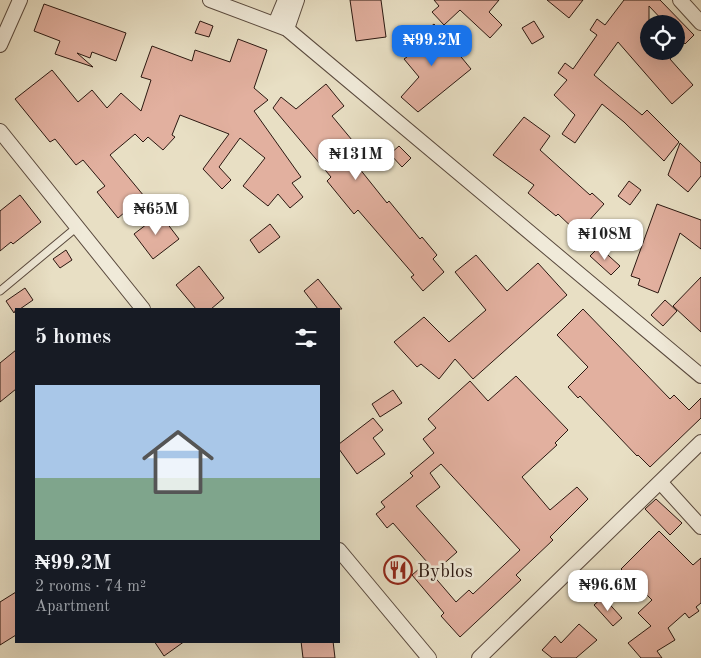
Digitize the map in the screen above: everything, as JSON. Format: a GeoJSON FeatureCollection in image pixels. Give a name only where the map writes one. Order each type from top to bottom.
{"type":"FeatureCollection","features":[{"type":"Feature","properties":{"kind":"street"},"geometry":{"type":"LineString","coordinates":[[0,45],[20,0]]}},
{"type":"Feature","properties":{"kind":"street"},"geometry":{"type":"LineString","coordinates":[[210,0],[281,26],[701,376]]}},
{"type":"Feature","properties":{"kind":"street"},"geometry":{"type":"LineString","coordinates":[[281,26],[285,0]]}},
{"type":"Feature","properties":{"kind":"street"},"geometry":{"type":"LineString","coordinates":[[281,26],[297,0]]}},
{"type":"Feature","properties":{"kind":"street"},"geometry":{"type":"LineString","coordinates":[[680,0],[701,23]]}},
{"type":"Feature","properties":{"kind":"street"},"geometry":{"type":"LineString","coordinates":[[0,131],[142,308]]}},
{"type":"Feature","properties":{"kind":"street"},"geometry":{"type":"LineString","coordinates":[[487,656],[701,442]]}},
{"type":"Feature","properties":{"kind":"street"},"geometry":{"type":"LineString","coordinates":[[661,482],[701,527]]}},
{"type":"Feature","properties":{"kind":"street"},"geometry":{"type":"LineString","coordinates":[[340,551],[429,658]]}},
{"type":"Feature","properties":{"kind":"lane"},"geometry":{"type":"LineString","coordinates":[[0,290],[76,227]]}},
{"type":"Feature","properties":{"kind":"building"},"geometry":{"type":"Polygon","coordinates":[[[350,0],[381,0],[386,37],[356,41],[350,0]]]}},
{"type":"Feature","properties":{"kind":"building"},"geometry":{"type":"Polygon","coordinates":[[[434,0],[499,0],[489,12],[502,25],[490,38],[460,10],[444,25],[432,12],[439,6],[434,0]]]}},
{"type":"Feature","properties":{"kind":"building"},"geometry":{"type":"Polygon","coordinates":[[[547,0],[583,0],[569,18],[547,0]]]}},
{"type":"Feature","properties":{"kind":"building"},"geometry":{"type":"Polygon","coordinates":[[[624,0],[660,0],[675,15],[658,15],[649,6],[649,15],[640,15],[640,60],[671,60],[693,85],[672,104],[618,42],[594,75],[642,115],[647,110],[679,142],[664,161],[624,122],[602,104],[575,143],[562,134],[575,115],[554,95],[567,80],[558,73],[565,63],[573,69],[597,35],[590,30],[597,19],[605,25],[624,0]]]}},
{"type":"Feature","properties":{"kind":"building"},"geometry":{"type":"Polygon","coordinates":[[[44,4],[126,33],[116,61],[92,52],[90,58],[77,53],[93,67],[55,54],[60,41],[34,31],[44,4]]]}},
{"type":"Feature","properties":{"kind":"building"},"geometry":{"type":"Polygon","coordinates":[[[200,21],[213,26],[209,37],[195,33],[200,21]]]}},
{"type":"Feature","properties":{"kind":"building"},"geometry":{"type":"Polygon","coordinates":[[[534,21],[544,37],[532,44],[522,28],[534,21]]]}},
{"type":"Feature","properties":{"kind":"building"},"geometry":{"type":"Polygon","coordinates":[[[434,24],[471,69],[418,112],[401,97],[419,77],[404,59],[407,57],[402,50],[434,24]]]}},
{"type":"Feature","properties":{"kind":"building"},"geometry":{"type":"Polygon","coordinates":[[[685,26],[694,35],[685,44],[685,26]]]}},
{"type":"Feature","properties":{"kind":"building"},"geometry":{"type":"Polygon","coordinates":[[[238,39],[267,50],[254,88],[268,100],[254,111],[301,177],[292,183],[303,197],[290,208],[278,194],[268,206],[243,186],[265,158],[240,138],[219,167],[231,180],[222,189],[203,169],[229,134],[180,115],[172,135],[175,137],[163,150],[148,137],[143,142],[135,134],[110,155],[144,196],[118,218],[97,192],[105,186],[83,160],[76,165],[55,139],[50,142],[15,99],[52,70],[78,102],[92,90],[107,108],[121,93],[141,111],[151,80],[141,77],[152,46],[192,61],[195,50],[230,62],[238,39]]]}},
{"type":"Feature","properties":{"kind":"building"},"geometry":{"type":"Polygon","coordinates":[[[326,84],[344,106],[332,116],[352,140],[343,148],[387,203],[389,201],[420,239],[422,237],[437,255],[433,259],[444,272],[423,291],[411,277],[414,275],[358,210],[354,214],[327,181],[331,177],[273,108],[281,97],[296,109],[326,84]]]}},
{"type":"Feature","properties":{"kind":"building"},"geometry":{"type":"Polygon","coordinates":[[[524,117],[550,136],[540,150],[590,195],[592,193],[604,204],[578,233],[558,214],[556,216],[528,193],[534,185],[493,155],[524,117]]]}},
{"type":"Feature","properties":{"kind":"building"},"geometry":{"type":"Polygon","coordinates":[[[680,143],[701,163],[701,176],[688,192],[668,175],[680,143]]]}},
{"type":"Feature","properties":{"kind":"building"},"geometry":{"type":"Polygon","coordinates":[[[399,146],[411,158],[402,167],[390,154],[399,146]]]}},
{"type":"Feature","properties":{"kind":"building"},"geometry":{"type":"Polygon","coordinates":[[[629,181],[641,190],[630,205],[618,196],[629,181]]]}},
{"type":"Feature","properties":{"kind":"building"},"geometry":{"type":"Polygon","coordinates":[[[20,195],[41,222],[13,244],[11,242],[0,251],[0,211],[20,195]]]}},
{"type":"Feature","properties":{"kind":"building"},"geometry":{"type":"Polygon","coordinates":[[[657,204],[701,220],[701,249],[680,233],[658,293],[638,285],[640,279],[631,276],[657,204]]]}},
{"type":"Feature","properties":{"kind":"building"},"geometry":{"type":"Polygon","coordinates":[[[160,214],[179,239],[153,259],[134,234],[160,214]]]}},
{"type":"Feature","properties":{"kind":"building"},"geometry":{"type":"Polygon","coordinates":[[[270,224],[280,237],[259,253],[250,240],[270,224]]]}},
{"type":"Feature","properties":{"kind":"building"},"geometry":{"type":"Polygon","coordinates":[[[599,247],[620,266],[611,275],[590,256],[599,247]]]}},
{"type":"Feature","properties":{"kind":"building"},"geometry":{"type":"Polygon","coordinates":[[[66,250],[72,260],[60,268],[53,259],[66,250]]]}},
{"type":"Feature","properties":{"kind":"building"},"geometry":{"type":"Polygon","coordinates":[[[476,255],[507,291],[538,263],[567,295],[473,379],[455,359],[439,379],[421,364],[417,367],[394,342],[424,317],[449,342],[486,310],[455,272],[476,255]]]}},
{"type":"Feature","properties":{"kind":"building"},"geometry":{"type":"Polygon","coordinates":[[[199,266],[224,298],[212,308],[195,308],[176,285],[199,266]]]}},
{"type":"Feature","properties":{"kind":"building"},"geometry":{"type":"Polygon","coordinates":[[[701,277],[701,332],[673,306],[701,277]]]}},
{"type":"Feature","properties":{"kind":"building"},"geometry":{"type":"Polygon","coordinates":[[[318,279],[342,309],[317,308],[304,291],[318,279]]]}},
{"type":"Feature","properties":{"kind":"building"},"geometry":{"type":"Polygon","coordinates":[[[25,288],[33,300],[21,308],[15,308],[14,313],[6,301],[25,288]]]}},
{"type":"Feature","properties":{"kind":"building"},"geometry":{"type":"Polygon","coordinates":[[[665,300],[677,311],[663,326],[651,315],[665,300]]]}},
{"type":"Feature","properties":{"kind":"building"},"geometry":{"type":"Polygon","coordinates":[[[583,309],[670,399],[674,395],[689,410],[701,398],[701,418],[650,467],[637,456],[580,396],[578,398],[568,387],[588,367],[557,335],[583,309]]]}},
{"type":"Feature","properties":{"kind":"building"},"geometry":{"type":"Polygon","coordinates":[[[15,351],[15,390],[0,402],[0,363],[15,351]]]}},
{"type":"Feature","properties":{"kind":"building"},"geometry":{"type":"Polygon","coordinates":[[[516,376],[568,430],[555,443],[557,445],[522,477],[550,510],[577,487],[588,499],[550,537],[553,540],[516,575],[521,580],[460,637],[441,616],[444,613],[412,575],[427,562],[393,523],[387,528],[376,514],[385,507],[381,502],[413,476],[410,473],[434,453],[423,439],[436,428],[428,419],[470,381],[488,401],[516,376]],[[441,464],[430,473],[440,487],[416,506],[457,552],[432,574],[456,602],[469,590],[473,594],[520,550],[441,464]]]}},
{"type":"Feature","properties":{"kind":"building"},"geometry":{"type":"Polygon","coordinates":[[[393,390],[402,403],[380,417],[372,404],[393,390]]]}},
{"type":"Feature","properties":{"kind":"building"},"geometry":{"type":"Polygon","coordinates":[[[373,418],[383,430],[373,438],[385,454],[357,474],[340,450],[340,443],[373,418]]]}},
{"type":"Feature","properties":{"kind":"building"},"geometry":{"type":"Polygon","coordinates":[[[656,499],[682,523],[670,535],[645,509],[656,499]]]}},
{"type":"Feature","properties":{"kind":"building"},"geometry":{"type":"Polygon","coordinates":[[[659,531],[693,565],[701,558],[701,603],[696,607],[699,611],[689,618],[685,613],[668,628],[675,640],[657,651],[662,658],[641,658],[628,643],[651,626],[638,613],[652,600],[621,569],[659,531]]]}},
{"type":"Feature","properties":{"kind":"building"},"geometry":{"type":"Polygon","coordinates":[[[15,593],[15,636],[0,645],[0,602],[15,593]]]}},
{"type":"Feature","properties":{"kind":"building"},"geometry":{"type":"Polygon","coordinates":[[[603,597],[622,618],[613,626],[594,605],[603,597]]]}},
{"type":"Feature","properties":{"kind":"building"},"geometry":{"type":"Polygon","coordinates":[[[579,624],[597,640],[576,658],[552,658],[542,650],[555,636],[561,643],[579,624]]]}},
{"type":"Feature","properties":{"kind":"building"},"geometry":{"type":"Polygon","coordinates":[[[155,643],[182,643],[164,656],[155,643]]]}},
{"type":"Feature","properties":{"kind":"building"},"geometry":{"type":"Polygon","coordinates":[[[301,643],[333,643],[335,658],[303,658],[301,643]]]}},
{"type":"Feature","properties":{"kind":"place","name":"Byblos"},"geometry":{"type":"Point","coordinates":[398,570]}}]}
